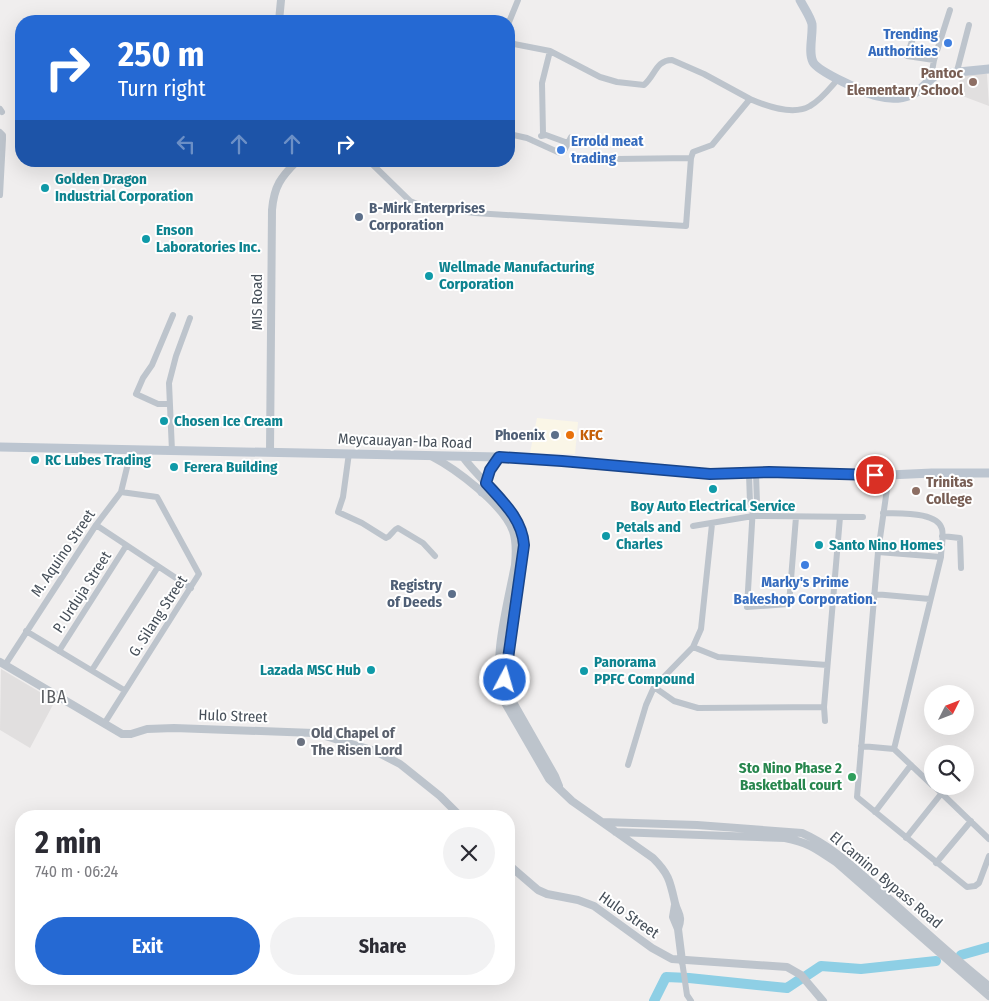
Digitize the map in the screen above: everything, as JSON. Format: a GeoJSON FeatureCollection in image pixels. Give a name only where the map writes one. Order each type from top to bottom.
{"type":"FeatureCollection","features":[{"type":"Feature","properties":{"kind":"main road"},"geometry":{"type":"LineString","coordinates":[[800,0],[812,24],[813,62],[817,67],[838,79],[871,94],[896,98],[905,97],[919,92],[931,78],[938,74],[989,69]]}},
{"type":"Feature","properties":{"kind":"main road","name":"Meycauayan-Iba Road"},"geometry":{"type":"LineString","coordinates":[[0,447],[499,457],[710,474],[890,475],[989,473]]}},
{"type":"Feature","properties":{"kind":"main road"},"geometry":{"type":"LineString","coordinates":[[484,488],[490,470],[499,457]]}},
{"type":"Feature","properties":{"kind":"street"},"geometry":{"type":"LineString","coordinates":[[279,15],[280,0]]}},
{"type":"Feature","properties":{"kind":"street"},"geometry":{"type":"LineString","coordinates":[[512,15],[518,0]]}},
{"type":"Feature","properties":{"kind":"street"},"geometry":{"type":"LineString","coordinates":[[931,78],[934,60],[950,10]]}},
{"type":"Feature","properties":{"kind":"street"},"geometry":{"type":"LineString","coordinates":[[957,71],[969,25]]}},
{"type":"Feature","properties":{"kind":"street"},"geometry":{"type":"LineString","coordinates":[[916,29],[908,56],[934,60]]}},
{"type":"Feature","properties":{"kind":"street"},"geometry":{"type":"LineString","coordinates":[[515,44],[550,51],[600,76],[617,82],[644,85],[663,61],[672,60],[686,65],[766,106],[798,110],[812,105],[838,79]]}},
{"type":"Feature","properties":{"kind":"street"},"geometry":{"type":"LineString","coordinates":[[543,134],[542,83],[550,51]]}},
{"type":"Feature","properties":{"kind":"street"},"geometry":{"type":"LineString","coordinates":[[374,167],[410,201],[422,206],[475,213],[686,226],[691,158],[694,151],[712,145],[750,99]]}},
{"type":"Feature","properties":{"kind":"street"},"geometry":{"type":"LineString","coordinates":[[0,132],[3,135],[0,195]]}},
{"type":"Feature","properties":{"kind":"street"},"geometry":{"type":"LineString","coordinates":[[534,141],[543,134]]}},
{"type":"Feature","properties":{"kind":"street"},"geometry":{"type":"LineString","coordinates":[[543,134],[568,144]]}},
{"type":"Feature","properties":{"kind":"street"},"geometry":{"type":"LineString","coordinates":[[515,136],[534,141],[560,153],[564,151],[572,137],[583,142]]}},
{"type":"Feature","properties":{"kind":"street"},"geometry":{"type":"LineString","coordinates":[[590,157],[617,160],[691,158]]}},
{"type":"Feature","properties":{"kind":"street","name":"MIS Road"},"geometry":{"type":"LineString","coordinates":[[270,452],[272,210],[275,188],[292,167]]}},
{"type":"Feature","properties":{"kind":"street"},"geometry":{"type":"LineString","coordinates":[[170,404],[158,404],[136,394],[143,378],[152,365],[173,315]]}},
{"type":"Feature","properties":{"kind":"street"},"geometry":{"type":"LineString","coordinates":[[172,451],[169,383],[176,356],[190,318]]}},
{"type":"Feature","properties":{"kind":"street","name":"M. Aquino Street"},"geometry":{"type":"LineString","coordinates":[[3,664],[96,525],[122,492],[131,451]]}},
{"type":"Feature","properties":{"kind":"street"},"geometry":{"type":"LineString","coordinates":[[349,453],[343,497],[338,512],[362,523],[386,538],[398,528],[423,543],[435,556]]}},
{"type":"Feature","properties":{"kind":"street"},"geometry":{"type":"LineString","coordinates":[[429,456],[484,488]]}},
{"type":"Feature","properties":{"kind":"street"},"geometry":{"type":"LineString","coordinates":[[463,457],[510,524],[516,539],[515,565],[498,670],[500,692],[549,780],[600,822],[653,858],[667,874],[675,905],[680,912],[681,920],[678,929],[685,998],[692,1001]]}},
{"type":"Feature","properties":{"kind":"street"},"geometry":{"type":"LineString","coordinates":[[753,473],[749,489],[753,516],[747,607],[789,604],[796,517]]}},
{"type":"Feature","properties":{"kind":"street"},"geometry":{"type":"LineString","coordinates":[[753,473],[757,490],[757,503],[753,506]]}},
{"type":"Feature","properties":{"kind":"street"},"geometry":{"type":"LineString","coordinates":[[890,475],[878,552],[857,797],[967,887],[978,883],[989,856]]}},
{"type":"Feature","properties":{"kind":"street"},"geometry":{"type":"LineString","coordinates":[[749,489],[757,490]]}},
{"type":"Feature","properties":{"kind":"street","name":"G. Silang Street"},"geometry":{"type":"LineString","coordinates":[[104,724],[199,574],[157,497],[122,492]]}},
{"type":"Feature","properties":{"kind":"street"},"geometry":{"type":"LineString","coordinates":[[883,513],[928,516],[937,522],[942,530],[941,558],[894,749]]}},
{"type":"Feature","properties":{"kind":"street"},"geometry":{"type":"LineString","coordinates":[[693,526],[753,516],[863,517]]}},
{"type":"Feature","properties":{"kind":"street"},"geometry":{"type":"LineString","coordinates":[[824,721],[840,517]]}},
{"type":"Feature","properties":{"kind":"street"},"geometry":{"type":"LineString","coordinates":[[628,765],[646,705],[654,688],[693,647],[701,630],[712,524]]}},
{"type":"Feature","properties":{"kind":"street"},"geometry":{"type":"LineString","coordinates":[[96,525],[191,588]]}},
{"type":"Feature","properties":{"kind":"street"},"geometry":{"type":"LineString","coordinates":[[942,536],[960,538],[961,568]]}},
{"type":"Feature","properties":{"kind":"street","name":"P. Urduja Street"},"geometry":{"type":"LineString","coordinates":[[59,651],[126,546]]}},
{"type":"Feature","properties":{"kind":"street"},"geometry":{"type":"LineString","coordinates":[[878,552],[941,558]]}},
{"type":"Feature","properties":{"kind":"street"},"geometry":{"type":"LineString","coordinates":[[92,670],[158,567]]}},
{"type":"Feature","properties":{"kind":"street"},"geometry":{"type":"LineString","coordinates":[[874,594],[930,600]]}},
{"type":"Feature","properties":{"kind":"street"},"geometry":{"type":"LineString","coordinates":[[26,631],[124,690]]}},
{"type":"Feature","properties":{"kind":"street"},"geometry":{"type":"LineString","coordinates":[[693,647],[718,657],[827,665]]}},
{"type":"Feature","properties":{"kind":"street","name":"Hulo Street"},"geometry":{"type":"LineString","coordinates":[[3,664],[117,732],[126,735],[147,729],[174,728],[314,733],[342,740],[375,751],[400,764],[427,785],[454,810]]}},
{"type":"Feature","properties":{"kind":"street"},"geometry":{"type":"LineString","coordinates":[[654,688],[674,701],[698,708],[824,707]]}},
{"type":"Feature","properties":{"kind":"street"},"geometry":{"type":"LineString","coordinates":[[861,746],[894,749],[924,777]]}},
{"type":"Feature","properties":{"kind":"street"},"geometry":{"type":"LineString","coordinates":[[875,812],[911,765]]}},
{"type":"Feature","properties":{"kind":"street"},"geometry":{"type":"LineString","coordinates":[[906,838],[940,795]]}},
{"type":"Feature","properties":{"kind":"street"},"geometry":{"type":"LineString","coordinates":[[942,795],[989,839]]}},
{"type":"Feature","properties":{"kind":"street"},"geometry":{"type":"LineString","coordinates":[[936,863],[971,821]]}},
{"type":"Feature","properties":{"kind":"street","name":"El Camino Bypass Road"},"geometry":{"type":"LineString","coordinates":[[600,822],[651,824],[815,838],[845,861],[948,955],[989,996]]}},
{"type":"Feature","properties":{"kind":"street"},"geometry":{"type":"LineString","coordinates":[[651,824],[651,833]]}},
{"type":"Feature","properties":{"kind":"street","name":"El Camino Bypass Road"},"geometry":{"type":"LineString","coordinates":[[616,832],[744,832]]}},
{"type":"Feature","properties":{"kind":"street"},"geometry":{"type":"LineString","coordinates":[[634,844],[640,833]]}},
{"type":"Feature","properties":{"kind":"street","name":"Hulo Street"},"geometry":{"type":"LineString","coordinates":[[515,869],[538,890],[594,906],[659,952],[672,959],[766,964],[787,967],[801,974],[823,1001]]}},
{"type":"Feature","properties":{"kind":"street","name":"El Camino Bypass Road"},"geometry":{"type":"LineString","coordinates":[[948,955],[989,986]]}},
{"type":"Feature","properties":{"kind":"shaded area","name":"Pantoc Elementary School"},"geometry":{"type":"Polygon","coordinates":[[[961,74],[987,74],[989,106],[957,94],[961,74]]]}},
{"type":"Feature","properties":{"kind":"shaded area"},"geometry":{"type":"Polygon","coordinates":[[[537,418],[578,422],[575,454],[530,453],[537,418]]]}},
{"type":"Feature","properties":{"kind":"shaded area"},"geometry":{"type":"Polygon","coordinates":[[[1,669],[55,701],[30,748],[0,730],[1,669]]]}},
{"type":"Feature","properties":{"kind":"waterway"},"geometry":{"type":"LineString","coordinates":[[961,955],[989,947]]}},
{"type":"Feature","properties":{"kind":"waterway"},"geometry":{"type":"LineString","coordinates":[[806,976],[821,966],[861,969],[936,961]]}},
{"type":"Feature","properties":{"kind":"waterway"},"geometry":{"type":"LineString","coordinates":[[654,1001],[666,977],[787,988],[802,978]]}},
{"type":"Feature","properties":{"kind":"place","name":"Trending Authorities"},"geometry":{"type":"Point","coordinates":[948,43]}},
{"type":"Feature","properties":{"kind":"place","name":"Pantoc Elementary School"},"geometry":{"type":"Point","coordinates":[973,82]}},
{"type":"Feature","properties":{"kind":"place","name":"Errold meat trading"},"geometry":{"type":"Point","coordinates":[561,150]}},
{"type":"Feature","properties":{"kind":"place","name":"Golden Dragon Industrial Corporation"},"geometry":{"type":"Point","coordinates":[45,188]}},
{"type":"Feature","properties":{"kind":"place","name":"B-Mirk Enterprises Corporation"},"geometry":{"type":"Point","coordinates":[359,217]}},
{"type":"Feature","properties":{"kind":"place","name":"Enson Laboratories Inc."},"geometry":{"type":"Point","coordinates":[146,239]}},
{"type":"Feature","properties":{"kind":"place","name":"Wellmade Manufacturing Corporation"},"geometry":{"type":"Point","coordinates":[429,276]}},
{"type":"Feature","properties":{"kind":"place","name":"Chosen Ice Cream"},"geometry":{"type":"Point","coordinates":[164,421]}},
{"type":"Feature","properties":{"kind":"place","name":"Phoenix"},"geometry":{"type":"Point","coordinates":[555,435]}},
{"type":"Feature","properties":{"kind":"place","name":"KFC"},"geometry":{"type":"Point","coordinates":[570,435]}},
{"type":"Feature","properties":{"kind":"place","name":"RC Lubes Trading"},"geometry":{"type":"Point","coordinates":[35,460]}},
{"type":"Feature","properties":{"kind":"place","name":"Ferera Building"},"geometry":{"type":"Point","coordinates":[174,467]}},
{"type":"Feature","properties":{"kind":"place","name":"Boy Auto Electrical Service"},"geometry":{"type":"Point","coordinates":[713,489]}},
{"type":"Feature","properties":{"kind":"place","name":"Trinitas College"},"geometry":{"type":"Point","coordinates":[916,491]}},
{"type":"Feature","properties":{"kind":"place","name":"Petals and Charles"},"geometry":{"type":"Point","coordinates":[606,536]}},
{"type":"Feature","properties":{"kind":"place","name":"Santo Nino Homes"},"geometry":{"type":"Point","coordinates":[819,545]}},
{"type":"Feature","properties":{"kind":"place","name":"Marky's Prime Bakeshop Corporation."},"geometry":{"type":"Point","coordinates":[805,565]}},
{"type":"Feature","properties":{"kind":"place","name":"Registry of Deeds"},"geometry":{"type":"Point","coordinates":[452,594]}},
{"type":"Feature","properties":{"kind":"place","name":"Lazada MSC Hub"},"geometry":{"type":"Point","coordinates":[371,670]}},
{"type":"Feature","properties":{"kind":"place","name":"Panorama PPFC Compound"},"geometry":{"type":"Point","coordinates":[584,671]}},
{"type":"Feature","properties":{"kind":"place","name":"Old Chapel of The Risen Lord"},"geometry":{"type":"Point","coordinates":[301,742]}},
{"type":"Feature","properties":{"kind":"place","name":"Sto Nino Phase 2 Basketball court"},"geometry":{"type":"Point","coordinates":[852,777]}},
{"type":"Feature","properties":{"kind":"district","name":"IBA"},"geometry":{"type":"Point","coordinates":[54,697]}},
{"type":"Feature","properties":{"kind":"route"},"geometry":{"type":"LineString","coordinates":[[505,680],[524,554],[524,537],[517,520],[486,483],[490,470],[499,457],[710,474],[769,472],[875,475]]}}]}
